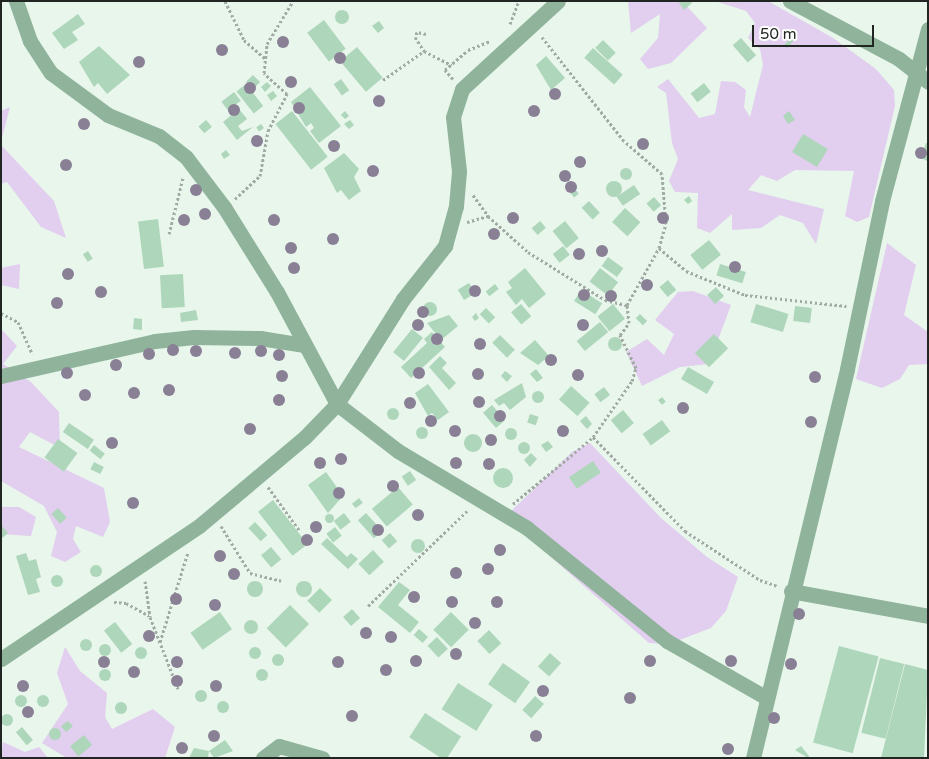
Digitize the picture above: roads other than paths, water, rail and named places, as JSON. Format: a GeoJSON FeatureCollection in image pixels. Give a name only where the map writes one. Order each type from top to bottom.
{"type":"FeatureCollection","features":[{"type":"Feature","properties":{"kind":"street"},"geometry":{"type":"LineString","coordinates":[[16,1],[30,42],[51,73],[108,116],[159,136],[186,157],[224,207],[277,292],[337,404],[398,451],[478,501],[504,513],[667,641],[767,698]]}},
{"type":"Feature","properties":{"kind":"street"},"geometry":{"type":"LineString","coordinates":[[1,659],[150,563],[214,514],[337,404],[398,307],[445,246],[459,171],[453,117],[462,89],[558,1]]}},
{"type":"Feature","properties":{"kind":"street"},"geometry":{"type":"LineString","coordinates":[[790,1],[918,70],[928,82]]}},
{"type":"Feature","properties":{"kind":"street"},"geometry":{"type":"LineString","coordinates":[[753,758],[791,592],[847,369],[857,306],[928,29]]}},
{"type":"Feature","properties":{"kind":"street"},"geometry":{"type":"LineString","coordinates":[[1,376],[37,366],[194,337],[260,338],[304,345]]}},
{"type":"Feature","properties":{"kind":"street"},"geometry":{"type":"LineString","coordinates":[[791,592],[928,616]]}},
{"type":"Feature","properties":{"kind":"street"},"geometry":{"type":"LineString","coordinates":[[263,758],[279,746],[322,758]]}}]}
